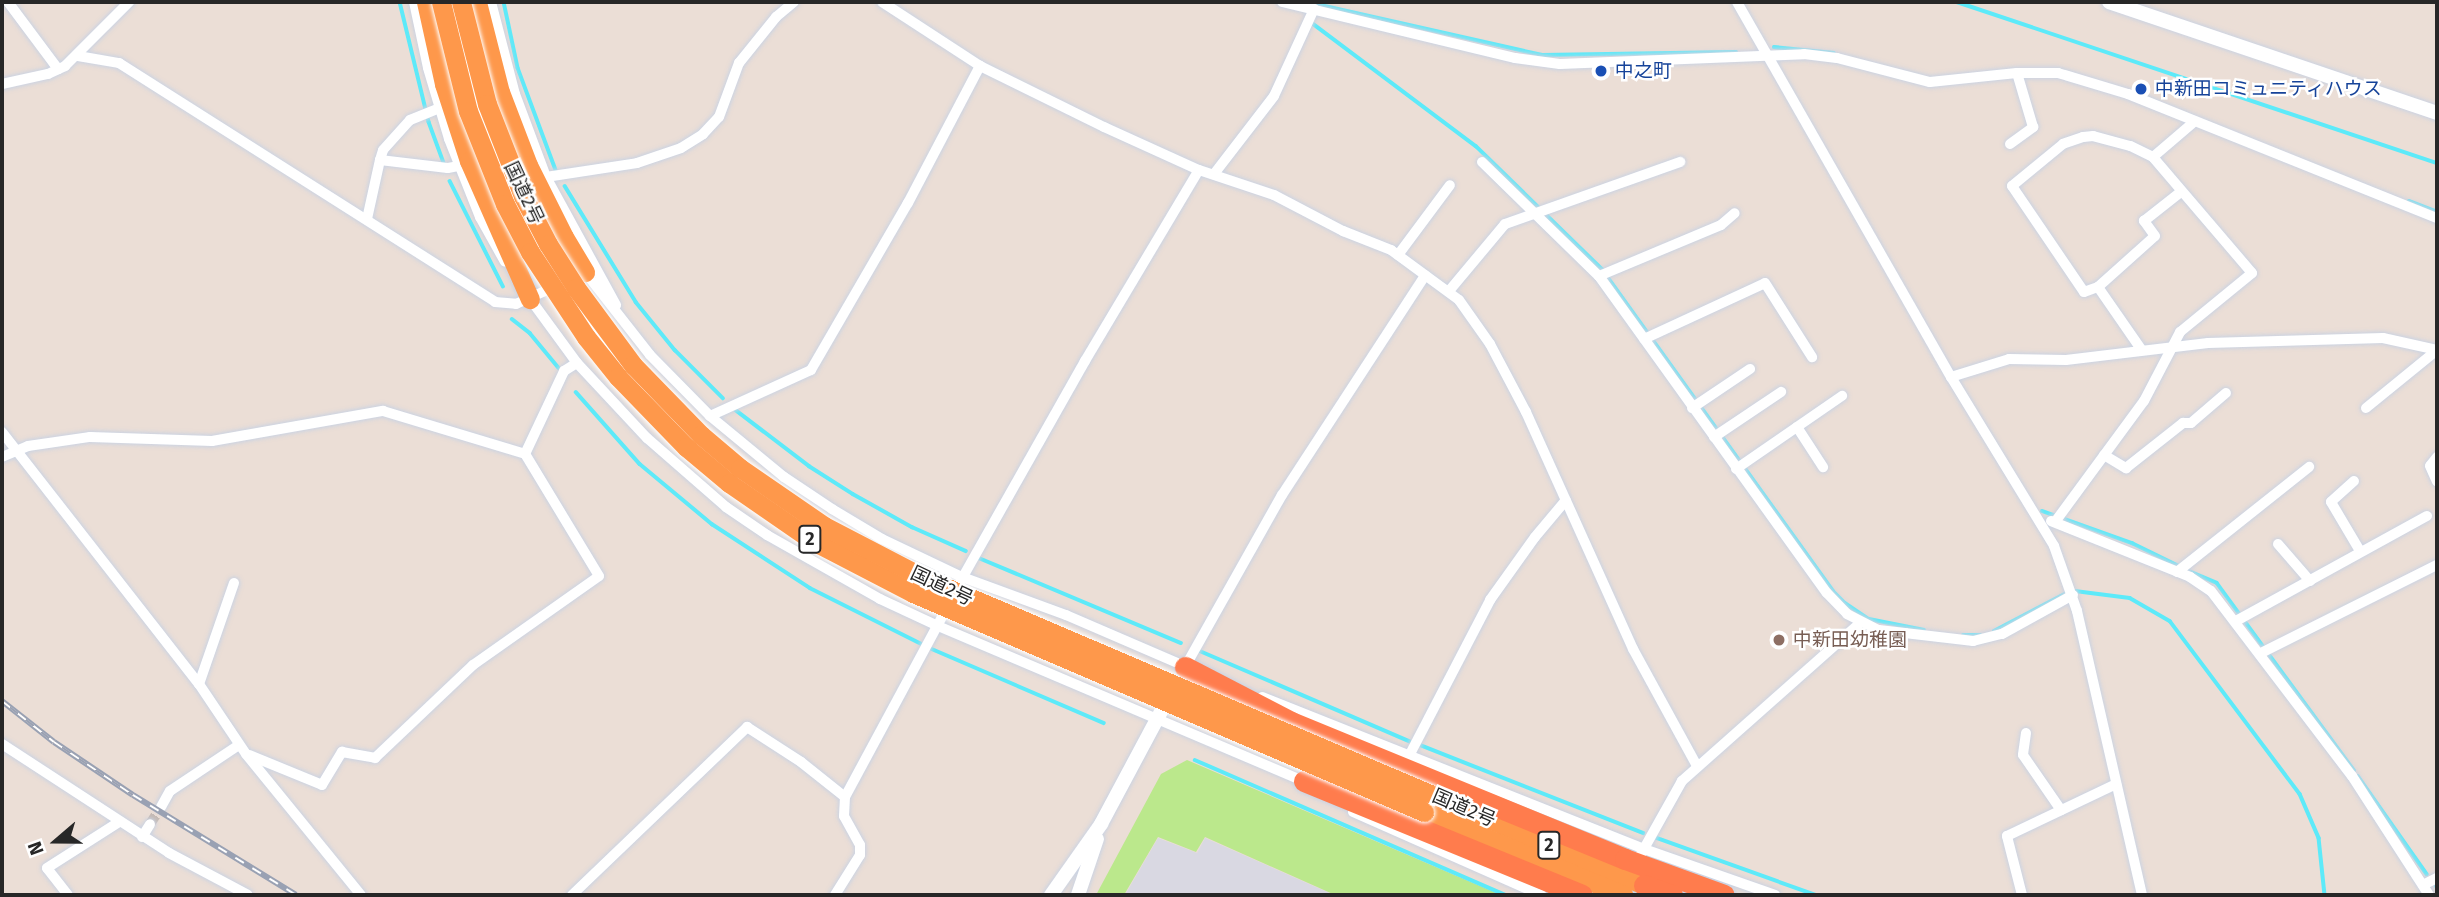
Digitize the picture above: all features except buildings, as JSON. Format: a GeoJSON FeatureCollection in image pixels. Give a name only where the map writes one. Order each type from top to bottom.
{"type":"FeatureCollection","features":[{"type":"Feature","properties":{"kind":"highway"},"geometry":{"type":"LineString","coordinates":[[426,2],[433,41],[469,162],[530,299]]}},
{"type":"Feature","properties":{"kind":"highway","name":"国道2号"},"geometry":{"type":"LineString","coordinates":[[441,2],[468,111],[505,204],[530,252],[573,317],[618,377],[686,447],[729,483],[813,541],[913,593],[1427,803],[1644,885]]}},
{"type":"Feature","properties":{"kind":"highway","name":"国道2号"},"geometry":{"type":"LineString","coordinates":[[461,2],[487,104],[523,196],[548,244],[583,298],[633,365],[701,435],[740,468],[824,526],[922,577],[1427,803],[1623,895]]}},
{"type":"Feature","properties":{"kind":"highway"},"geometry":{"type":"LineString","coordinates":[[477,2],[500,92],[528,165],[585,272]]}},
{"type":"Feature","properties":{"kind":"highway"},"geometry":{"type":"LineString","coordinates":[[1185,667],[1290,722],[1625,859],[1724,895]]}},
{"type":"Feature","properties":{"kind":"highway"},"geometry":{"type":"LineString","coordinates":[[1304,781],[1581,895]]}},
{"type":"Feature","properties":{"kind":"highway"},"geometry":{"type":"LineString","coordinates":[[1644,885],[1670,895]]}},
{"type":"Feature","properties":{"kind":"street"},"geometry":{"type":"LineString","coordinates":[[8,2],[58,69]]}},
{"type":"Feature","properties":{"kind":"street"},"geometry":{"type":"LineString","coordinates":[[2,84],[58,69],[78,56],[113,15],[129,2]]}},
{"type":"Feature","properties":{"kind":"street"},"geometry":{"type":"LineString","coordinates":[[414,2],[430,111],[494,244],[577,363],[647,439],[726,507],[812,561],[938,626],[1304,781],[1331,802],[1541,895]]}},
{"type":"Feature","properties":{"kind":"street"},"geometry":{"type":"LineString","coordinates":[[491,2],[515,94],[546,177],[625,323]]}},
{"type":"Feature","properties":{"kind":"street"},"geometry":{"type":"LineString","coordinates":[[546,177],[637,163],[681,148],[702,134],[719,117],[739,63],[776,18],[794,2]]}},
{"type":"Feature","properties":{"kind":"street"},"geometry":{"type":"LineString","coordinates":[[882,2],[979,66],[1199,170],[1274,195],[1398,255],[1449,291],[1490,344],[1566,500],[1633,649],[1697,766]]}},
{"type":"Feature","properties":{"kind":"street"},"geometry":{"type":"LineString","coordinates":[[1282,2],[1515,58],[1560,64],[1755,57],[1767,54],[1838,58],[1930,82],[2017,73],[2058,73],[2128,94],[2437,218]]}},
{"type":"Feature","properties":{"kind":"street"},"geometry":{"type":"LineString","coordinates":[[1737,2],[1951,377],[2054,546],[2072,592],[2142,895]]}},
{"type":"Feature","properties":{"kind":"street"},"geometry":{"type":"LineString","coordinates":[[2109,2],[2437,113]]}},
{"type":"Feature","properties":{"kind":"street"},"geometry":{"type":"LineString","coordinates":[[1214,174],[1274,96],[1314,9]]}},
{"type":"Feature","properties":{"kind":"street"},"geometry":{"type":"LineString","coordinates":[[78,56],[119,63],[495,302],[516,304],[585,272],[650,355],[710,416],[784,477],[882,539],[962,577],[1066,615],[1185,667],[1410,754],[1642,853],[1775,895]]}},
{"type":"Feature","properties":{"kind":"street"},"geometry":{"type":"LineString","coordinates":[[710,416],[811,370],[908,203],[979,66]]}},
{"type":"Feature","properties":{"kind":"street"},"geometry":{"type":"LineString","coordinates":[[2010,144],[2034,127],[2017,73]]}},
{"type":"Feature","properties":{"kind":"street"},"geometry":{"type":"LineString","coordinates":[[368,219],[380,160],[389,142],[410,120],[430,111]]}},
{"type":"Feature","properties":{"kind":"street"},"geometry":{"type":"LineString","coordinates":[[2153,157],[2195,121]]}},
{"type":"Feature","properties":{"kind":"street"},"geometry":{"type":"LineString","coordinates":[[2057,519],[2144,401],[2180,332],[2252,273],[2153,157],[2130,146],[2093,136],[2083,137],[2063,144],[2012,186],[2084,292],[2098,287],[2155,236],[2144,222],[2182,191]]}},
{"type":"Feature","properties":{"kind":"street"},"geometry":{"type":"LineString","coordinates":[[380,160],[448,168],[458,166]]}},
{"type":"Feature","properties":{"kind":"street"},"geometry":{"type":"LineString","coordinates":[[1482,162],[1604,274],[1826,593],[1860,623],[1879,630],[1980,640],[2002,634],[2072,592]]}},
{"type":"Feature","properties":{"kind":"street"},"geometry":{"type":"LineString","coordinates":[[1449,291],[1505,224],[1680,162]]}},
{"type":"Feature","properties":{"kind":"street"},"geometry":{"type":"LineString","coordinates":[[835,895],[860,855],[860,845],[844,816],[845,797],[962,577],[1078,373],[1199,170]]}},
{"type":"Feature","properties":{"kind":"street"},"geometry":{"type":"LineString","coordinates":[[1398,255],[1450,185]]}},
{"type":"Feature","properties":{"kind":"street"},"geometry":{"type":"LineString","coordinates":[[1604,274],[1721,225],[1735,213]]}},
{"type":"Feature","properties":{"kind":"street"},"geometry":{"type":"LineString","coordinates":[[1051,895],[1101,824],[1282,495],[1425,276]]}},
{"type":"Feature","properties":{"kind":"street"},"geometry":{"type":"LineString","coordinates":[[1648,337],[1765,282],[1812,358]]}},
{"type":"Feature","properties":{"kind":"street"},"geometry":{"type":"LineString","coordinates":[[2098,287],[2141,349]]}},
{"type":"Feature","properties":{"kind":"street"},"geometry":{"type":"LineString","coordinates":[[1951,377],[2009,359],[2066,360],[2175,345],[2383,338],[2437,350]]}},
{"type":"Feature","properties":{"kind":"street"},"geometry":{"type":"LineString","coordinates":[[2366,408],[2437,350]]}},
{"type":"Feature","properties":{"kind":"street"},"geometry":{"type":"LineString","coordinates":[[525,454],[564,371],[577,363]]}},
{"type":"Feature","properties":{"kind":"street"},"geometry":{"type":"LineString","coordinates":[[1697,405],[1749,369]]}},
{"type":"Feature","properties":{"kind":"street"},"geometry":{"type":"LineString","coordinates":[[1718,435],[1781,392]]}},
{"type":"Feature","properties":{"kind":"street"},"geometry":{"type":"LineString","coordinates":[[2104,456],[2126,468],[2183,423],[2191,423],[2226,393]]}},
{"type":"Feature","properties":{"kind":"street"},"geometry":{"type":"LineString","coordinates":[[1740,466],[1842,396]]}},
{"type":"Feature","properties":{"kind":"street"},"geometry":{"type":"LineString","coordinates":[[2,457],[17,450],[90,437],[212,441],[383,411],[525,454],[599,576],[473,665],[375,758],[342,752],[322,785],[243,749]]}},
{"type":"Feature","properties":{"kind":"street"},"geometry":{"type":"LineString","coordinates":[[1797,427],[1824,467]]}},
{"type":"Feature","properties":{"kind":"street"},"geometry":{"type":"LineString","coordinates":[[2,432],[199,684],[243,749],[361,895]]}},
{"type":"Feature","properties":{"kind":"street"},"geometry":{"type":"LineString","coordinates":[[2437,457],[2430,466],[2437,482]]}},
{"type":"Feature","properties":{"kind":"street"},"geometry":{"type":"LineString","coordinates":[[2180,569],[2309,467]]}},
{"type":"Feature","properties":{"kind":"street"},"geometry":{"type":"LineString","coordinates":[[2354,481],[2332,502],[2360,551]]}},
{"type":"Feature","properties":{"kind":"street"},"geometry":{"type":"LineString","coordinates":[[1410,754],[1490,600],[1535,537],[1566,500]]}},
{"type":"Feature","properties":{"kind":"street"},"geometry":{"type":"LineString","coordinates":[[2240,619],[2427,516]]}},
{"type":"Feature","properties":{"kind":"street"},"geometry":{"type":"LineString","coordinates":[[2038,519],[2057,519],[2180,569],[2211,591],[2240,619],[2264,651],[2352,776],[2426,890],[2437,878]]}},
{"type":"Feature","properties":{"kind":"street"},"geometry":{"type":"LineString","coordinates":[[2278,544],[2310,581]]}},
{"type":"Feature","properties":{"kind":"street"},"geometry":{"type":"LineString","coordinates":[[2264,651],[2437,565]]}},
{"type":"Feature","properties":{"kind":"street"},"geometry":{"type":"LineString","coordinates":[[199,684],[234,583]]}},
{"type":"Feature","properties":{"kind":"street"},"geometry":{"type":"LineString","coordinates":[[1642,853],[1682,781],[1860,623]]}},
{"type":"Feature","properties":{"kind":"street"},"geometry":{"type":"LineString","coordinates":[[572,895],[747,727],[801,762],[845,797]]}},
{"type":"Feature","properties":{"kind":"street"},"geometry":{"type":"LineString","coordinates":[[2026,733],[2023,755],[2061,810]]}},
{"type":"Feature","properties":{"kind":"street"},"geometry":{"type":"LineString","coordinates":[[2,744],[119,822],[248,895]]}},
{"type":"Feature","properties":{"kind":"street"},"geometry":{"type":"LineString","coordinates":[[161,807],[170,792],[243,749]]}},
{"type":"Feature","properties":{"kind":"street"},"geometry":{"type":"LineString","coordinates":[[2022,895],[2007,836],[2116,784]]}},
{"type":"Feature","properties":{"kind":"street"},"geometry":{"type":"LineString","coordinates":[[68,895],[47,868],[119,822]]}},
{"type":"Feature","properties":{"kind":"street"},"geometry":{"type":"LineString","coordinates":[[142,836],[150,824]]}},
{"type":"Feature","properties":{"kind":"street"},"geometry":{"type":"LineString","coordinates":[[1078,895],[1101,824]]}},
{"type":"Feature","properties":{"kind":"shaded area"},"geometry":{"type":"Polygon","coordinates":[[[1158,838],[1197,853],[1205,838],[1334,895],[1125,895],[1158,838]]]}},
{"type":"Feature","properties":{"kind":"green space"},"geometry":{"type":"Polygon","coordinates":[[[1187,760],[1501,895],[1335,895],[1205,837],[1196,852],[1158,837],[1124,895],[1096,895],[1161,774],[1187,760]]]}},
{"type":"Feature","properties":{"kind":"waterway"},"geometry":{"type":"LineString","coordinates":[[400,2],[429,122],[444,163]]}},
{"type":"Feature","properties":{"kind":"waterway"},"geometry":{"type":"LineString","coordinates":[[504,2],[518,68],[556,170]]}},
{"type":"Feature","properties":{"kind":"waterway"},"geometry":{"type":"LineString","coordinates":[[1307,2],[1543,55],[1736,52]]}},
{"type":"Feature","properties":{"kind":"waterway"},"geometry":{"type":"LineString","coordinates":[[1957,2],[2437,163]]}},
{"type":"Feature","properties":{"kind":"waterway"},"geometry":{"type":"LineString","coordinates":[[1312,23],[1476,146],[1602,269],[1833,591],[1845,603],[1869,619],[1924,630]]}},
{"type":"Feature","properties":{"kind":"waterway"},"geometry":{"type":"LineString","coordinates":[[1774,47],[1834,53]]}},
{"type":"Feature","properties":{"kind":"waterway"},"geometry":{"type":"LineString","coordinates":[[450,181],[503,286]]}},
{"type":"Feature","properties":{"kind":"waterway"},"geometry":{"type":"LineString","coordinates":[[565,186],[636,302],[675,350],[723,398]]}},
{"type":"Feature","properties":{"kind":"waterway"},"geometry":{"type":"LineString","coordinates":[[2409,201],[2437,212]]}},
{"type":"Feature","properties":{"kind":"waterway"},"geometry":{"type":"LineString","coordinates":[[512,319],[530,333],[559,368]]}},
{"type":"Feature","properties":{"kind":"waterway"},"geometry":{"type":"LineString","coordinates":[[576,392],[640,464],[712,524],[810,588],[922,644]]}},
{"type":"Feature","properties":{"kind":"waterway"},"geometry":{"type":"LineString","coordinates":[[733,408],[809,466],[853,494],[912,527],[966,551]]}},
{"type":"Feature","properties":{"kind":"waterway"},"geometry":{"type":"LineString","coordinates":[[2042,511],[2132,543],[2179,566]]}},
{"type":"Feature","properties":{"kind":"waterway"},"geometry":{"type":"LineString","coordinates":[[979,558],[1181,643]]}},
{"type":"Feature","properties":{"kind":"waterway"},"geometry":{"type":"LineString","coordinates":[[2189,571],[2217,583],[2354,770]]}},
{"type":"Feature","properties":{"kind":"waterway"},"geometry":{"type":"LineString","coordinates":[[2075,591],[2130,598],[2170,621],[2300,794],[2319,838],[2325,895]]}},
{"type":"Feature","properties":{"kind":"waterway"},"geometry":{"type":"LineString","coordinates":[[1994,631],[2067,593]]}},
{"type":"Feature","properties":{"kind":"waterway"},"geometry":{"type":"LineString","coordinates":[[1963,635],[1980,635]]}},
{"type":"Feature","properties":{"kind":"waterway"},"geometry":{"type":"LineString","coordinates":[[932,649],[1104,723]]}},
{"type":"Feature","properties":{"kind":"waterway"},"geometry":{"type":"LineString","coordinates":[[1200,651],[1409,741]]}},
{"type":"Feature","properties":{"kind":"waterway"},"geometry":{"type":"LineString","coordinates":[[1420,745],[1643,833]]}},
{"type":"Feature","properties":{"kind":"waterway"},"geometry":{"type":"LineString","coordinates":[[1195,760],[1505,895]]}},
{"type":"Feature","properties":{"kind":"waterway"},"geometry":{"type":"LineString","coordinates":[[2358,776],[2427,874]]}},
{"type":"Feature","properties":{"kind":"waterway"},"geometry":{"type":"LineString","coordinates":[[1654,837],[1816,895]]}},
{"type":"Feature","properties":{"kind":"tunnel"},"geometry":{"type":"LineString","coordinates":[[150,824],[161,807]]}},
{"type":"Feature","properties":{"kind":"railway"},"geometry":{"type":"LineString","coordinates":[[2,701],[54,742],[133,795],[296,895]]}},
{"type":"Feature","properties":{"kind":"place","name":"中之町"},"geometry":{"type":"Point","coordinates":[1601,71]}},
{"type":"Feature","properties":{"kind":"place","name":"中新田コミュニティハウス"},"geometry":{"type":"Point","coordinates":[2141,89]}},
{"type":"Feature","properties":{"kind":"place","name":"中新田幼稚園"},"geometry":{"type":"Point","coordinates":[1779,640]}}]}
